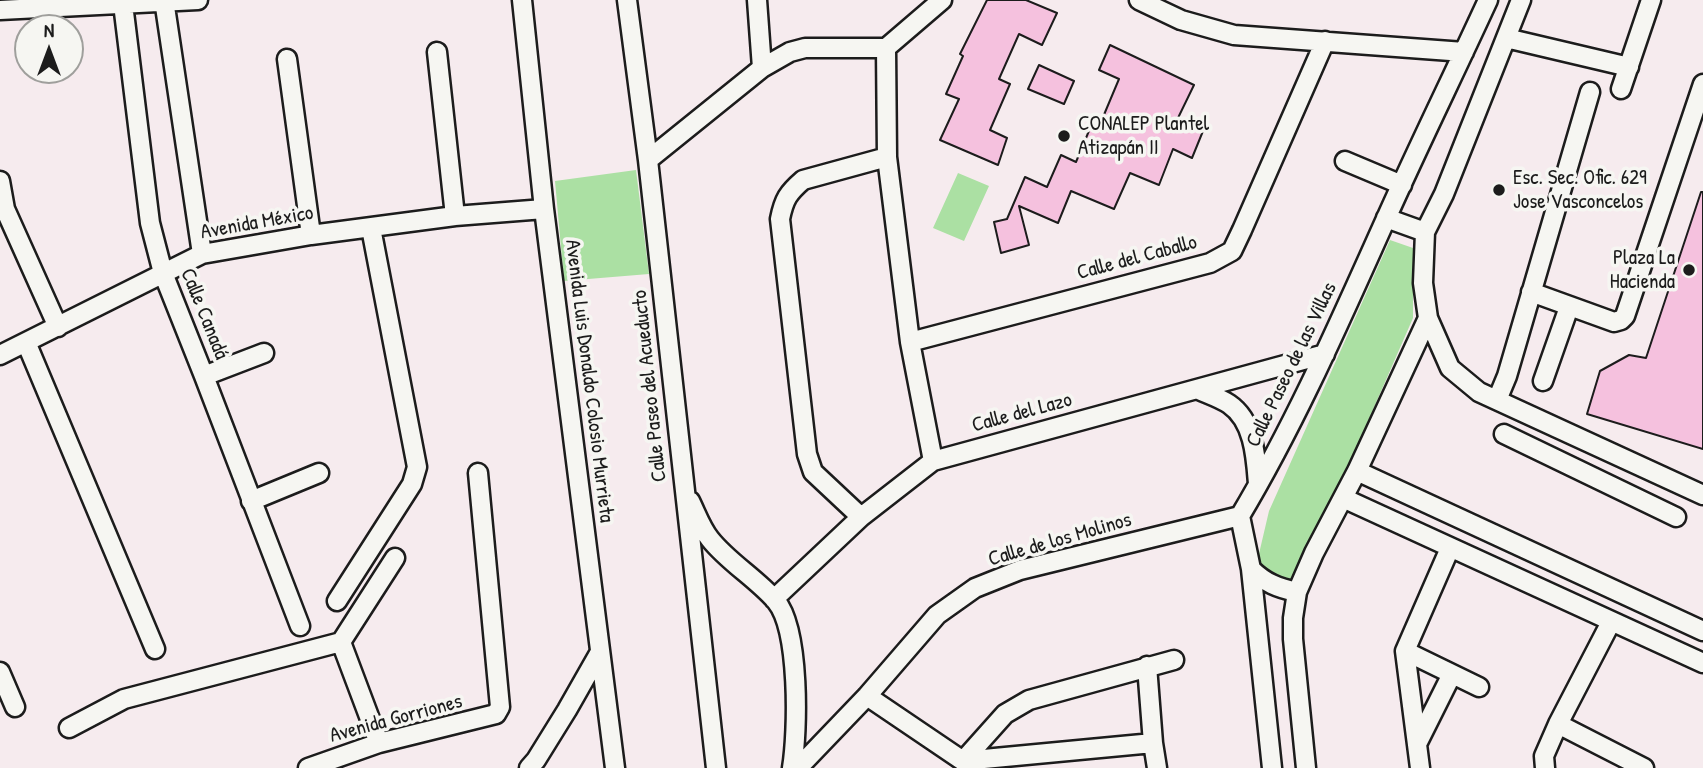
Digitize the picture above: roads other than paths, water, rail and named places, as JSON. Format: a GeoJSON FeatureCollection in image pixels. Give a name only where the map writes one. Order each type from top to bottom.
{"type":"FeatureCollection","features":[{"type":"Feature","properties":{"kind":"street"},"geometry":{"type":"LineString","coordinates":[[0,10],[54,4],[198,0]]}},
{"type":"Feature","properties":{"kind":"street","name":"Avenida Luis Donaldo Colosio Murrieta"},"geometry":{"type":"LineString","coordinates":[[522,0],[544,209],[615,768]]}},
{"type":"Feature","properties":{"kind":"street","name":"Calle Paseo del Acueducto"},"geometry":{"type":"LineString","coordinates":[[627,0],[648,160],[716,768]]}},
{"type":"Feature","properties":{"kind":"street"},"geometry":{"type":"LineString","coordinates":[[757,0],[762,68]]}},
{"type":"Feature","properties":{"kind":"street"},"geometry":{"type":"LineString","coordinates":[[648,160],[762,68],[790,52],[805,48],[886,48],[942,0]]}},
{"type":"Feature","properties":{"kind":"street"},"geometry":{"type":"LineString","coordinates":[[1139,0],[1181,20],[1234,34],[1464,52]]}},
{"type":"Feature","properties":{"kind":"street","name":"Calle Paseo de las Villas"},"geometry":{"type":"LineString","coordinates":[[1240,516],[1259,485],[1325,354],[1488,0]]}},
{"type":"Feature","properties":{"kind":"street"},"geometry":{"type":"LineString","coordinates":[[1521,0],[1444,194],[1425,232],[1423,283],[1428,318],[1450,368],[1479,392],[1703,495]]}},
{"type":"Feature","properties":{"kind":"street"},"geometry":{"type":"LineString","coordinates":[[1621,89],[1651,0]]}},
{"type":"Feature","properties":{"kind":"street"},"geometry":{"type":"LineString","coordinates":[[164,1],[202,254]]}},
{"type":"Feature","properties":{"kind":"street","name":"Calle Canadá"},"geometry":{"type":"LineString","coordinates":[[123,4],[150,223],[163,273],[300,626]]}},
{"type":"Feature","properties":{"kind":"street"},"geometry":{"type":"LineString","coordinates":[[1506,38],[1629,67]]}},
{"type":"Feature","properties":{"kind":"street","name":"Calle del Caballo"},"geometry":{"type":"LineString","coordinates":[[910,342],[1210,263],[1232,251],[1325,41]]}},
{"type":"Feature","properties":{"kind":"street"},"geometry":{"type":"LineString","coordinates":[[886,48],[887,158],[910,342],[933,461]]}},
{"type":"Feature","properties":{"kind":"street"},"geometry":{"type":"LineString","coordinates":[[437,52],[455,216]]}},
{"type":"Feature","properties":{"kind":"street"},"geometry":{"type":"LineString","coordinates":[[287,59],[311,235]]}},
{"type":"Feature","properties":{"kind":"street"},"geometry":{"type":"LineString","coordinates":[[1497,400],[1507,376],[1598,60]]}},
{"type":"Feature","properties":{"kind":"street"},"geometry":{"type":"LineString","coordinates":[[1531,292],[1614,322],[1625,316],[1703,84]]}},
{"type":"Feature","properties":{"kind":"street"},"geometry":{"type":"LineString","coordinates":[[861,517],[813,472],[807,454],[780,219],[784,201],[803,180],[887,158]]}},
{"type":"Feature","properties":{"kind":"street"},"geometry":{"type":"LineString","coordinates":[[1345,161],[1402,185]]}},
{"type":"Feature","properties":{"kind":"street"},"geometry":{"type":"LineString","coordinates":[[0,181],[2,209],[58,327]]}},
{"type":"Feature","properties":{"kind":"street","name":"Avenida México"},"geometry":{"type":"LineString","coordinates":[[0,355],[202,254],[311,235],[455,216],[544,209]]}},
{"type":"Feature","properties":{"kind":"street"},"geometry":{"type":"LineString","coordinates":[[1386,218],[1425,232]]}},
{"type":"Feature","properties":{"kind":"street"},"geometry":{"type":"LineString","coordinates":[[337,601],[412,484],[416,467],[371,228]]}},
{"type":"Feature","properties":{"kind":"street"},"geometry":{"type":"LineString","coordinates":[[1543,381],[1569,307]]}},
{"type":"Feature","properties":{"kind":"street"},"geometry":{"type":"LineString","coordinates":[[1306,768],[1293,639],[1297,592],[1428,318]]}},
{"type":"Feature","properties":{"kind":"street"},"geometry":{"type":"LineString","coordinates":[[26,342],[155,649]]}},
{"type":"Feature","properties":{"kind":"street"},"geometry":{"type":"LineString","coordinates":[[204,376],[264,353]]}},
{"type":"Feature","properties":{"kind":"street","name":"Calle del Lazo"},"geometry":{"type":"LineString","coordinates":[[774,599],[861,517],[933,461],[1325,354]]}},
{"type":"Feature","properties":{"kind":"street"},"geometry":{"type":"LineString","coordinates":[[1199,390],[1230,404],[1245,421],[1256,451],[1259,485]]}},
{"type":"Feature","properties":{"kind":"street"},"geometry":{"type":"LineString","coordinates":[[1504,433],[1676,517]]}},
{"type":"Feature","properties":{"kind":"street"},"geometry":{"type":"LineString","coordinates":[[1563,462],[1575,436]]}},
{"type":"Feature","properties":{"kind":"street"},"geometry":{"type":"LineString","coordinates":[[1357,471],[1703,631]]}},
{"type":"Feature","properties":{"kind":"street"},"geometry":{"type":"LineString","coordinates":[[251,501],[318,473]]}},
{"type":"Feature","properties":{"kind":"street","name":"Avenida Gorriones"},"geometry":{"type":"LineString","coordinates":[[308,768],[379,743],[496,714],[500,706],[478,473]]}},
{"type":"Feature","properties":{"kind":"street"},"geometry":{"type":"LineString","coordinates":[[684,489],[709,537],[774,599],[786,619],[793,655],[797,718],[792,768]]}},
{"type":"Feature","properties":{"kind":"street"},"geometry":{"type":"LineString","coordinates":[[1343,498],[1609,627],[1703,663]]}},
{"type":"Feature","properties":{"kind":"street"},"geometry":{"type":"LineString","coordinates":[[1240,516],[1251,569],[1272,768]]}},
{"type":"Feature","properties":{"kind":"street","name":"Calle de los Molinos"},"geometry":{"type":"LineString","coordinates":[[798,768],[867,696],[937,615],[975,588],[1020,570],[1240,516]]}},
{"type":"Feature","properties":{"kind":"street"},"geometry":{"type":"LineString","coordinates":[[1420,768],[1405,651],[1450,548]]}},
{"type":"Feature","properties":{"kind":"street"},"geometry":{"type":"LineString","coordinates":[[69,729],[124,699],[341,642],[395,558]]}},
{"type":"Feature","properties":{"kind":"street"},"geometry":{"type":"LineString","coordinates":[[1251,569],[1271,585],[1297,592]]}},
{"type":"Feature","properties":{"kind":"street"},"geometry":{"type":"LineString","coordinates":[[1545,768],[1544,756],[1558,724],[1609,627]]}},
{"type":"Feature","properties":{"kind":"street"},"geometry":{"type":"LineString","coordinates":[[341,642],[379,743]]}},
{"type":"Feature","properties":{"kind":"street"},"geometry":{"type":"LineString","coordinates":[[1405,651],[1479,687]]}},
{"type":"Feature","properties":{"kind":"street"},"geometry":{"type":"LineString","coordinates":[[533,765],[600,652]]}},
{"type":"Feature","properties":{"kind":"street"},"geometry":{"type":"LineString","coordinates":[[963,761],[1005,714],[1029,700],[1174,660]]}},
{"type":"Feature","properties":{"kind":"street"},"geometry":{"type":"LineString","coordinates":[[1147,666],[1157,768]]}},
{"type":"Feature","properties":{"kind":"street"},"geometry":{"type":"LineString","coordinates":[[0,672],[15,707]]}},
{"type":"Feature","properties":{"kind":"street"},"geometry":{"type":"LineString","coordinates":[[1417,744],[1452,674]]}},
{"type":"Feature","properties":{"kind":"street"},"geometry":{"type":"LineString","coordinates":[[867,696],[963,761],[1153,743]]}},
{"type":"Feature","properties":{"kind":"street"},"geometry":{"type":"LineString","coordinates":[[1558,724],[1644,768]]}},
{"type":"Feature","properties":{"kind":"place","name":"CONALEP Plantel Atizapán II"},"geometry":{"type":"Point","coordinates":[1064,136]}},
{"type":"Feature","properties":{"kind":"place","name":"Esc. Sec. Ofic. 629 Jose Vasconcelos"},"geometry":{"type":"Point","coordinates":[1499,190]}},
{"type":"Feature","properties":{"kind":"place","name":"Plaza La Hacienda"},"geometry":{"type":"Point","coordinates":[1689,270]}}]}
